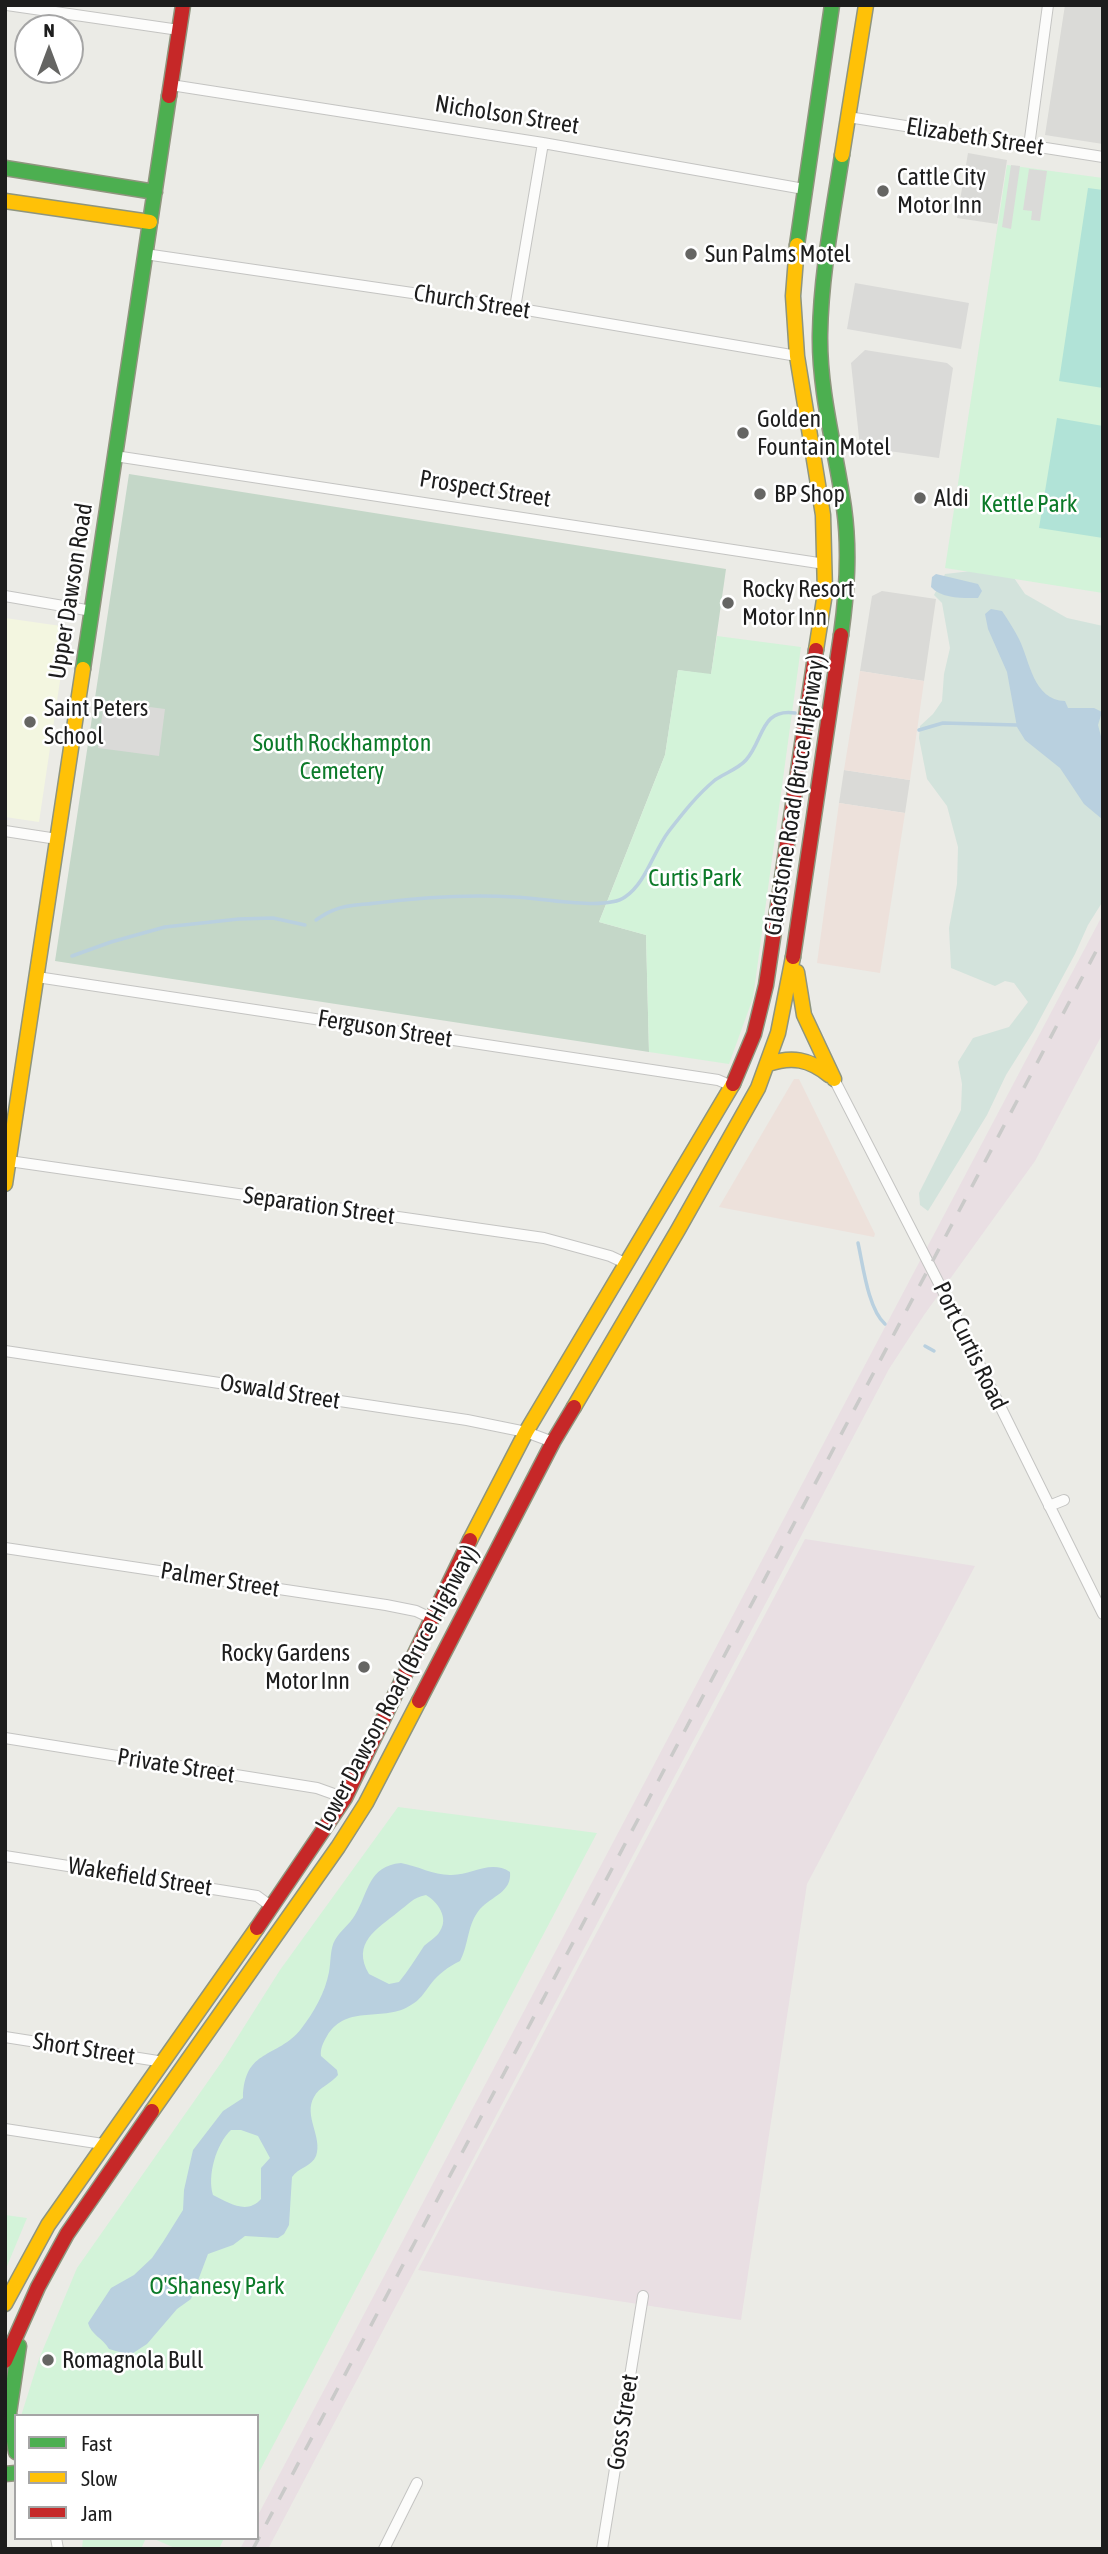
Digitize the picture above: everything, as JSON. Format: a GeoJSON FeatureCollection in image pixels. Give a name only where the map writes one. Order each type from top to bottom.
{"type":"FeatureCollection","features":[{"type":"Feature","properties":{"kind":"main road","name":"Upper Dawson Road"},"geometry":{"type":"LineString","coordinates":[[5,1184],[9,1161],[9,1133],[37,976],[183,5]]}},
{"type":"Feature","properties":{"kind":"main road","name":"Gladstone Road (Bruce Highway)"},"geometry":{"type":"LineString","coordinates":[[758,1088],[778,1033],[797,937],[837,669],[848,566],[844,509],[820,355],[824,276],[820,192],[832,5]]}},
{"type":"Feature","properties":{"kind":"main road","name":"Gladstone Road (Bruce Highway)"},"geometry":{"type":"LineString","coordinates":[[732,1086],[754,1034],[765,985],[822,624],[825,564],[819,486],[797,356],[794,276],[820,192],[848,117],[866,5]]}},
{"type":"Feature","properties":{"kind":"main road"},"geometry":{"type":"LineString","coordinates":[[5,168],[155,192]]}},
{"type":"Feature","properties":{"kind":"main road"},"geometry":{"type":"LineString","coordinates":[[5,201],[150,222]]}},
{"type":"Feature","properties":{"kind":"main road","name":"Prospect Street"},"geometry":{"type":"LineString","coordinates":[[825,564],[848,566]]}},
{"type":"Feature","properties":{"kind":"main road"},"geometry":{"type":"LineString","coordinates":[[797,937],[801,1009],[809,1031],[834,1079]]}},
{"type":"Feature","properties":{"kind":"main road"},"geometry":{"type":"LineString","coordinates":[[768,1063],[785,1058],[805,1059],[814,1062],[834,1079]]}},
{"type":"Feature","properties":{"kind":"main road","name":"Lower Dawson Road (Bruce Highway)"},"geometry":{"type":"LineString","coordinates":[[5,2304],[48,2225],[103,2144],[164,2062],[345,1798],[526,1432],[732,1086]]}},
{"type":"Feature","properties":{"kind":"main road","name":"Lower Dawson Road (Bruce Highway)"},"geometry":{"type":"LineString","coordinates":[[5,2361],[26,2309],[78,2216],[324,1868],[366,1803],[553,1442],[758,1088]]}},
{"type":"Feature","properties":{"kind":"main road"},"geometry":{"type":"LineString","coordinates":[[14,2448],[10,2437],[9,2397],[26,2309]]}},
{"type":"Feature","properties":{"kind":"street"},"geometry":{"type":"LineString","coordinates":[[7,5],[179,30]]}},
{"type":"Feature","properties":{"kind":"street"},"geometry":{"type":"LineString","coordinates":[[1029,146],[1048,5]]}},
{"type":"Feature","properties":{"kind":"street","name":"Nicholson Street"},"geometry":{"type":"LineString","coordinates":[[171,85],[543,143],[820,192]]}},
{"type":"Feature","properties":{"kind":"street","name":"Elizabeth Street"},"geometry":{"type":"LineString","coordinates":[[848,117],[1103,158]]}},
{"type":"Feature","properties":{"kind":"street"},"geometry":{"type":"LineString","coordinates":[[515,308],[543,143]]}},
{"type":"Feature","properties":{"kind":"street","name":"Church Street"},"geometry":{"type":"LineString","coordinates":[[145,254],[515,308],[797,356]]}},
{"type":"Feature","properties":{"kind":"street","name":"Prospect Street"},"geometry":{"type":"LineString","coordinates":[[115,456],[825,564]]}},
{"type":"Feature","properties":{"kind":"street"},"geometry":{"type":"LineString","coordinates":[[5,596],[92,611]]}},
{"type":"Feature","properties":{"kind":"street"},"geometry":{"type":"LineString","coordinates":[[5,831],[57,839]]}},
{"type":"Feature","properties":{"kind":"street","name":"Ferguson Street"},"geometry":{"type":"LineString","coordinates":[[37,976],[706,1078],[732,1086]]}},
{"type":"Feature","properties":{"kind":"street","name":"Port Curtis Road"},"geometry":{"type":"LineString","coordinates":[[834,1079],[950,1305],[1103,1614]]}},
{"type":"Feature","properties":{"kind":"street","name":"Separation Street"},"geometry":{"type":"LineString","coordinates":[[9,1161],[544,1238],[610,1256],[625,1263]]}},
{"type":"Feature","properties":{"kind":"street","name":"Oswald Street"},"geometry":{"type":"LineString","coordinates":[[5,1351],[467,1420],[526,1432],[553,1442]]}},
{"type":"Feature","properties":{"kind":"street"},"geometry":{"type":"LineString","coordinates":[[1049,1506],[1064,1500]]}},
{"type":"Feature","properties":{"kind":"street","name":"Palmer Street"},"geometry":{"type":"LineString","coordinates":[[5,1548],[386,1605],[416,1611],[433,1619]]}},
{"type":"Feature","properties":{"kind":"street","name":"Private Street"},"geometry":{"type":"LineString","coordinates":[[5,1738],[317,1788],[345,1798]]}},
{"type":"Feature","properties":{"kind":"street","name":"Wakefield Street"},"geometry":{"type":"LineString","coordinates":[[5,1856],[257,1896],[272,1906]]}},
{"type":"Feature","properties":{"kind":"street","name":"Short Street"},"geometry":{"type":"LineString","coordinates":[[5,2037],[164,2062]]}},
{"type":"Feature","properties":{"kind":"street"},"geometry":{"type":"LineString","coordinates":[[5,2129],[103,2144]]}},
{"type":"Feature","properties":{"kind":"street","name":"Goss Street"},"geometry":{"type":"LineString","coordinates":[[602,2549],[643,2295]]}},
{"type":"Feature","properties":{"kind":"street"},"geometry":{"type":"LineString","coordinates":[[384,2549],[417,2483]]}},
{"type":"Feature","properties":{"kind":"shaded area"},"geometry":{"type":"Polygon","coordinates":[[[1065,5],[1103,5],[1103,144],[1045,135],[1065,5]]]}},
{"type":"Feature","properties":{"kind":"shaded area"},"geometry":{"type":"Polygon","coordinates":[[[968,153],[1007,160],[997,224],[957,218],[968,153]]]}},
{"type":"Feature","properties":{"kind":"shaded area"},"geometry":{"type":"Polygon","coordinates":[[[1011,165],[1020,166],[1011,229],[1002,227],[1011,165]]]}},
{"type":"Feature","properties":{"kind":"shaded area"},"geometry":{"type":"Polygon","coordinates":[[[1029,169],[1047,171],[1040,221],[1031,220],[1032,211],[1023,210],[1029,169]]]}},
{"type":"Feature","properties":{"kind":"shaded area"},"geometry":{"type":"Polygon","coordinates":[[[1088,188],[1103,190],[1103,388],[1059,381],[1088,188]]]}},
{"type":"Feature","properties":{"kind":"shaded area"},"geometry":{"type":"Polygon","coordinates":[[[855,283],[969,303],[961,349],[847,329],[855,283]]]}},
{"type":"Feature","properties":{"kind":"shaded area"},"geometry":{"type":"Polygon","coordinates":[[[865,350],[947,363],[953,368],[939,458],[860,447],[851,363],[865,350]]]}},
{"type":"Feature","properties":{"kind":"shaded area"},"geometry":{"type":"Polygon","coordinates":[[[1057,418],[1103,426],[1103,538],[1039,528],[1057,418]]]}},
{"type":"Feature","properties":{"kind":"shaded area"},"geometry":{"type":"Polygon","coordinates":[[[989,569],[1010,572],[1025,594],[1067,618],[1103,626],[1103,901],[1033,1032],[1006,1075],[987,1115],[928,1211],[920,1205],[919,1193],[961,1110],[962,1084],[958,1062],[973,1038],[1009,1027],[1028,1002],[1014,983],[1005,981],[995,986],[951,968],[949,928],[957,884],[958,847],[947,806],[927,779],[919,738],[920,726],[942,701],[950,648],[942,603],[934,595],[945,574],[989,569]]]}},
{"type":"Feature","properties":{"kind":"shaded area"},"geometry":{"type":"Polygon","coordinates":[[[936,574],[978,584],[982,591],[978,598],[941,594],[931,587],[932,577],[936,574]]]}},
{"type":"Feature","properties":{"kind":"shaded area"},"geometry":{"type":"Polygon","coordinates":[[[882,591],[936,599],[924,681],[860,671],[872,596],[882,591]]]}},
{"type":"Feature","properties":{"kind":"shaded area"},"geometry":{"type":"Polygon","coordinates":[[[991,609],[1002,611],[1009,621],[1034,678],[1046,694],[1065,701],[1068,708],[1094,708],[1102,712],[1098,725],[1103,744],[1102,819],[1084,804],[1060,768],[1025,740],[1017,727],[1007,672],[988,629],[985,614],[991,609]]]}},
{"type":"Feature","properties":{"kind":"shaded area","name":"Saint Peters School"},"geometry":{"type":"Polygon","coordinates":[[[5,618],[68,627],[39,822],[5,817],[5,618]]]}},
{"type":"Feature","properties":{"kind":"shaded area"},"geometry":{"type":"Polygon","coordinates":[[[860,671],[924,681],[910,780],[844,770],[860,671]]]}},
{"type":"Feature","properties":{"kind":"shaded area"},"geometry":{"type":"Polygon","coordinates":[[[104,701],[165,709],[159,756],[98,748],[104,701]]]}},
{"type":"Feature","properties":{"kind":"shaded area"},"geometry":{"type":"Polygon","coordinates":[[[844,770],[910,780],[905,813],[839,803],[844,770]]]}},
{"type":"Feature","properties":{"kind":"shaded area"},"geometry":{"type":"Polygon","coordinates":[[[839,803],[905,813],[880,973],[817,963],[839,803]]]}},
{"type":"Feature","properties":{"kind":"shaded area"},"geometry":{"type":"Polygon","coordinates":[[[1103,914],[1103,1033],[1035,1161],[924,1315],[889,1369],[268,2549],[240,2549],[245,2540],[259,2540],[259,2513],[1103,914]]]}},
{"type":"Feature","properties":{"kind":"shaded area"},"geometry":{"type":"Polygon","coordinates":[[[794,1079],[799,1079],[875,1234],[874,1237],[719,1207],[794,1079]]]}},
{"type":"Feature","properties":{"kind":"shaded area"},"geometry":{"type":"Polygon","coordinates":[[[805,1539],[975,1566],[807,1884],[741,2320],[418,2270],[805,1539]]]}},
{"type":"Feature","properties":{"kind":"shaded area"},"geometry":{"type":"Polygon","coordinates":[[[401,1863],[450,1875],[495,1867],[510,1872],[510,1879],[505,1889],[485,1904],[476,1915],[460,1961],[440,1974],[417,2001],[389,2013],[355,2016],[335,2026],[327,2036],[321,2056],[337,2070],[338,2075],[319,2091],[311,2104],[317,2141],[316,2156],[292,2177],[289,2225],[284,2234],[278,2238],[245,2236],[233,2245],[208,2254],[191,2299],[177,2309],[147,2344],[130,2355],[109,2349],[88,2323],[111,2288],[134,2275],[152,2258],[163,2242],[183,2210],[184,2190],[193,2150],[223,2111],[243,2098],[249,2070],[255,2062],[292,2039],[306,2023],[325,1987],[335,1940],[355,1915],[376,1875],[390,1865],[401,1863]],[[426,1895],[411,1902],[382,1924],[369,1938],[363,1954],[369,1974],[389,1984],[399,1982],[424,1946],[439,1933],[443,1916],[435,1902],[426,1895]],[[231,2130],[221,2143],[214,2161],[211,2179],[213,2195],[238,2206],[250,2206],[261,2199],[261,2168],[270,2158],[258,2136],[241,2130],[231,2130]]]}},
{"type":"Feature","properties":{"kind":"green space","name":"Kettle Park"},"geometry":{"type":"Polygon","coordinates":[[[1007,165],[1103,178],[1103,593],[945,568],[1007,165]]]}},
{"type":"Feature","properties":{"kind":"green space","name":"South Rockhampton Cemetery"},"geometry":{"type":"Polygon","coordinates":[[[129,474],[726,569],[711,675],[678,670],[665,755],[599,922],[646,935],[649,1052],[55,961],[129,474]]]}},
{"type":"Feature","properties":{"kind":"green space","name":"Curtis Park"},"geometry":{"type":"Polygon","coordinates":[[[717,636],[801,647],[753,998],[729,1064],[649,1052],[646,935],[599,922],[665,755],[678,670],[711,674],[717,636]]]}},
{"type":"Feature","properties":{"kind":"green space","name":"O'Shanesy Park"},"geometry":{"type":"Polygon","coordinates":[[[398,1807],[597,1833],[259,2472],[259,2414],[22,2414],[39,2359],[77,2268],[223,2060],[280,1970],[398,1807]]]}},
{"type":"Feature","properties":{"kind":"green space"},"geometry":{"type":"Polygon","coordinates":[[[5,2215],[27,2218],[5,2271],[5,2215]]]}},
{"type":"Feature","properties":{"kind":"green space"},"geometry":{"type":"Polygon","coordinates":[[[83,2540],[145,2540],[141,2549],[82,2549],[83,2540]]]}},
{"type":"Feature","properties":{"kind":"green space"},"geometry":{"type":"Polygon","coordinates":[[[157,2540],[223,2540],[219,2549],[177,2549],[157,2540]]]}},
{"type":"Feature","properties":{"kind":"waterway"},"geometry":{"type":"LineString","coordinates":[[316,920],[344,907],[428,898],[497,896],[573,903],[616,901],[625,897],[638,884],[663,839],[696,798],[715,780],[746,760],[769,720],[775,715],[795,713]]}},
{"type":"Feature","properties":{"kind":"waterway"},"geometry":{"type":"LineString","coordinates":[[919,730],[943,723],[1017,725]]}},
{"type":"Feature","properties":{"kind":"waterway"},"geometry":{"type":"LineString","coordinates":[[72,956],[165,927],[273,918],[305,925]]}},
{"type":"Feature","properties":{"kind":"waterway"},"geometry":{"type":"LineString","coordinates":[[858,1243],[870,1298],[885,1324]]}},
{"type":"Feature","properties":{"kind":"waterway"},"geometry":{"type":"LineString","coordinates":[[925,1346],[934,1351]]}},
{"type":"Feature","properties":{"kind":"railway"},"geometry":{"type":"LineString","coordinates":[[259,2538],[1103,938]]}},
{"type":"Feature","properties":{"kind":"railway"},"geometry":{"type":"LineString","coordinates":[[253,2549],[258,2540]]}},
{"type":"Feature","properties":{"kind":"traffic: fast"},"geometry":{"type":"LineString","coordinates":[[797,245],[832,5]]}},
{"type":"Feature","properties":{"kind":"traffic: fast"},"geometry":{"type":"LineString","coordinates":[[83,669],[169,96]]}},
{"type":"Feature","properties":{"kind":"traffic: fast"},"geometry":{"type":"LineString","coordinates":[[841,635],[847,572],[846,524],[825,400],[820,334],[825,267],[842,155]]}},
{"type":"Feature","properties":{"kind":"traffic: fast"},"geometry":{"type":"LineString","coordinates":[[5,168],[155,192]]}},
{"type":"Feature","properties":{"kind":"traffic: fast"},"geometry":{"type":"LineString","coordinates":[[14,2441],[9,2413],[19,2346]]}},
{"type":"Feature","properties":{"kind":"traffic: fast"},"geometry":{"type":"LineString","coordinates":[[5,2474],[14,2473]]}},
{"type":"Feature","properties":{"kind":"traffic: slow"},"geometry":{"type":"LineString","coordinates":[[842,155],[866,5]]}},
{"type":"Feature","properties":{"kind":"traffic: slow"},"geometry":{"type":"LineString","coordinates":[[5,201],[150,222]]}},
{"type":"Feature","properties":{"kind":"traffic: slow"},"geometry":{"type":"LineString","coordinates":[[797,245],[793,296],[797,356],[823,515],[825,593],[816,650]]}},
{"type":"Feature","properties":{"kind":"traffic: slow"},"geometry":{"type":"LineString","coordinates":[[5,1184],[83,669]]}},
{"type":"Feature","properties":{"kind":"traffic: slow"},"geometry":{"type":"LineString","coordinates":[[574,1407],[758,1088],[778,1033],[793,957]]}},
{"type":"Feature","properties":{"kind":"traffic: slow"},"geometry":{"type":"LineString","coordinates":[[797,972],[804,1015],[834,1079]]}},
{"type":"Feature","properties":{"kind":"traffic: slow"},"geometry":{"type":"LineString","coordinates":[[768,1064],[800,1060],[829,1075]]}},
{"type":"Feature","properties":{"kind":"traffic: slow"},"geometry":{"type":"LineString","coordinates":[[470,1540],[526,1432],[733,1084]]}},
{"type":"Feature","properties":{"kind":"traffic: slow"},"geometry":{"type":"LineString","coordinates":[[152,2111],[338,1847],[366,1803],[419,1701]]}},
{"type":"Feature","properties":{"kind":"traffic: slow"},"geometry":{"type":"LineString","coordinates":[[5,2304],[48,2225],[257,1928]]}},
{"type":"Feature","properties":{"kind":"traffic: jam"},"geometry":{"type":"LineString","coordinates":[[169,96],[183,5]]}},
{"type":"Feature","properties":{"kind":"traffic: jam"},"geometry":{"type":"LineString","coordinates":[[793,957],[841,635]]}},
{"type":"Feature","properties":{"kind":"traffic: jam"},"geometry":{"type":"LineString","coordinates":[[733,1084],[754,1034],[766,985],[816,650]]}},
{"type":"Feature","properties":{"kind":"traffic: jam"},"geometry":{"type":"LineString","coordinates":[[419,1701],[553,1442],[574,1407]]}},
{"type":"Feature","properties":{"kind":"traffic: jam"},"geometry":{"type":"LineString","coordinates":[[257,1928],[345,1798],[470,1540]]}},
{"type":"Feature","properties":{"kind":"traffic: jam"},"geometry":{"type":"LineString","coordinates":[[5,2361],[38,2287],[67,2234],[152,2111]]}},
{"type":"Feature","properties":{"kind":"place","name":"Cattle City Motor Inn"},"geometry":{"type":"Point","coordinates":[883,191]}},
{"type":"Feature","properties":{"kind":"place","name":"Sun Palms Motel"},"geometry":{"type":"Point","coordinates":[691,254]}},
{"type":"Feature","properties":{"kind":"place","name":"Golden Fountain Motel"},"geometry":{"type":"Point","coordinates":[743,433]}},
{"type":"Feature","properties":{"kind":"place","name":"BP Shop"},"geometry":{"type":"Point","coordinates":[760,494]}},
{"type":"Feature","properties":{"kind":"place","name":"Aldi"},"geometry":{"type":"Point","coordinates":[920,498]}},
{"type":"Feature","properties":{"kind":"place","name":"Rocky Resort Motor Inn"},"geometry":{"type":"Point","coordinates":[728,603]}},
{"type":"Feature","properties":{"kind":"place","name":"Saint Peters School"},"geometry":{"type":"Point","coordinates":[30,722]}},
{"type":"Feature","properties":{"kind":"place","name":"Rocky Gardens Motor Inn"},"geometry":{"type":"Point","coordinates":[364,1667]}},
{"type":"Feature","properties":{"kind":"place","name":"Romagnola Bull"},"geometry":{"type":"Point","coordinates":[48,2360]}}]}
